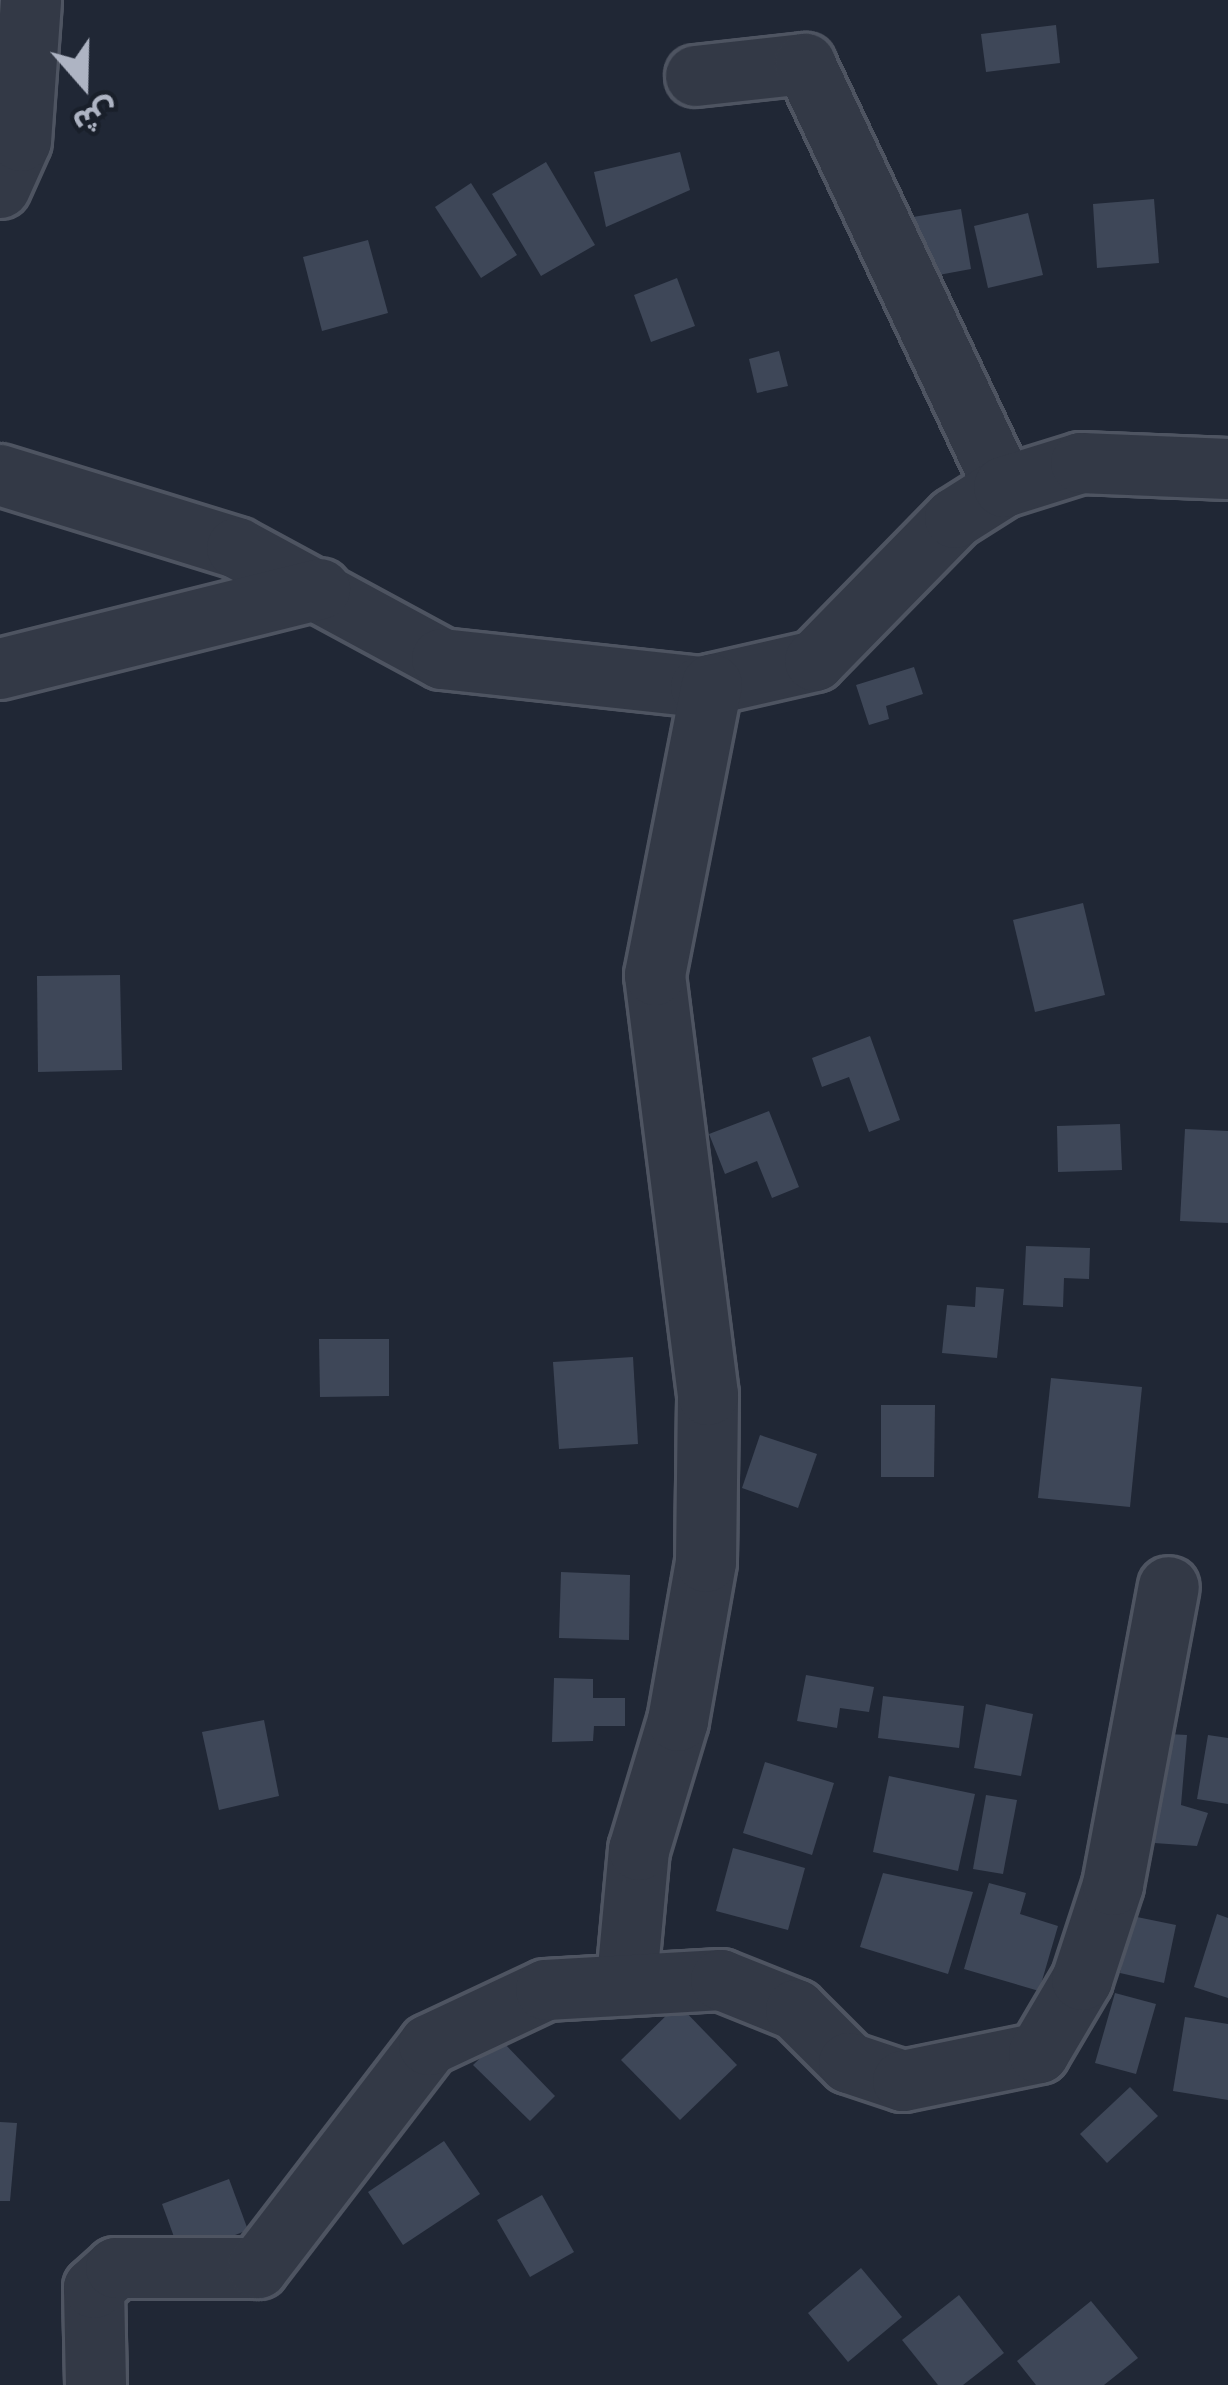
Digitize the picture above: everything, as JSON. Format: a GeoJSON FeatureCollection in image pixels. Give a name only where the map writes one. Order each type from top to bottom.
{"type":"FeatureCollection","features":[{"type":"Feature","properties":{"kind":"street"},"geometry":{"type":"LineString","coordinates":[[0,188],[21,140],[31,0]]}},
{"type":"Feature","properties":{"kind":"street"},"geometry":{"type":"LineString","coordinates":[[697,76],[806,64],[1004,487]]}},
{"type":"Feature","properties":{"kind":"street"},"geometry":{"type":"LineString","coordinates":[[0,475],[193,532],[320,590],[442,658],[712,685],[815,662],[955,518],[1004,487],[1081,463],[1228,469]]}},
{"type":"Feature","properties":{"kind":"street"},"geometry":{"type":"LineString","coordinates":[[0,669],[320,590]]}},
{"type":"Feature","properties":{"kind":"street"},"geometry":{"type":"LineString","coordinates":[[627,1979],[635,1872],[706,1562],[708,1395],[655,975],[712,685]]}},
{"type":"Feature","properties":{"kind":"street"},"geometry":{"type":"LineString","coordinates":[[95,2385],[94,2288],[116,2268],[258,2268],[428,2045],[545,1990],[627,1979],[721,1980],[796,2011],[849,2063],[902,2081],[1039,2054],[1082,1981],[1113,1885],[1169,1587]]}},
{"type":"Feature","properties":{"kind":"building"},"geometry":{"type":"Polygon","coordinates":[[[1056,25],[1060,63],[986,72],[981,34],[1056,25]]]}},
{"type":"Feature","properties":{"kind":"building"},"geometry":{"type":"Polygon","coordinates":[[[680,152],[690,190],[606,227],[594,172],[680,152]]]}},
{"type":"Feature","properties":{"kind":"building"},"geometry":{"type":"Polygon","coordinates":[[[546,162],[595,245],[541,276],[492,194],[546,162]]]}},
{"type":"Feature","properties":{"kind":"building"},"geometry":{"type":"Polygon","coordinates":[[[471,183],[517,255],[481,278],[435,207],[471,183]]]}},
{"type":"Feature","properties":{"kind":"building"},"geometry":{"type":"Polygon","coordinates":[[[1154,199],[1159,263],[1097,268],[1093,204],[1154,199]]]}},
{"type":"Feature","properties":{"kind":"building"},"geometry":{"type":"Polygon","coordinates":[[[961,209],[971,269],[917,279],[907,218],[961,209]]]}},
{"type":"Feature","properties":{"kind":"building"},"geometry":{"type":"Polygon","coordinates":[[[1028,213],[1043,275],[988,288],[974,226],[1028,213]]]}},
{"type":"Feature","properties":{"kind":"building"},"geometry":{"type":"Polygon","coordinates":[[[368,240],[388,313],[322,331],[303,257],[368,240]]]}},
{"type":"Feature","properties":{"kind":"building"},"geometry":{"type":"Polygon","coordinates":[[[677,278],[695,326],[651,342],[634,295],[677,278]]]}},
{"type":"Feature","properties":{"kind":"building"},"geometry":{"type":"Polygon","coordinates":[[[779,351],[788,386],[757,393],[749,359],[779,351]]]}},
{"type":"Feature","properties":{"kind":"building"},"geometry":{"type":"Polygon","coordinates":[[[914,667],[923,694],[886,706],[889,719],[869,725],[856,685],[914,667]]]}},
{"type":"Feature","properties":{"kind":"building"},"geometry":{"type":"Polygon","coordinates":[[[1083,903],[1105,995],[1035,1012],[1013,920],[1083,903]]]}},
{"type":"Feature","properties":{"kind":"building"},"geometry":{"type":"Polygon","coordinates":[[[120,975],[122,1070],[38,1072],[37,976],[120,975]]]}},
{"type":"Feature","properties":{"kind":"building"},"geometry":{"type":"Polygon","coordinates":[[[870,1036],[900,1120],[869,1132],[849,1077],[822,1087],[812,1058],[870,1036]]]}},
{"type":"Feature","properties":{"kind":"building"},"geometry":{"type":"Polygon","coordinates":[[[769,1111],[799,1187],[772,1198],[757,1161],[725,1174],[709,1134],[769,1111]]]}},
{"type":"Feature","properties":{"kind":"building"},"geometry":{"type":"Polygon","coordinates":[[[1120,1124],[1122,1170],[1058,1172],[1057,1126],[1120,1124]]]}},
{"type":"Feature","properties":{"kind":"building"},"geometry":{"type":"Polygon","coordinates":[[[1185,1129],[1228,1131],[1228,1223],[1180,1221],[1185,1129]]]}},
{"type":"Feature","properties":{"kind":"building"},"geometry":{"type":"Polygon","coordinates":[[[1026,1246],[1090,1248],[1089,1279],[1064,1278],[1063,1307],[1023,1305],[1026,1246]]]}},
{"type":"Feature","properties":{"kind":"building"},"geometry":{"type":"Polygon","coordinates":[[[976,1287],[1004,1289],[997,1358],[942,1353],[947,1305],[975,1307],[976,1287]]]}},
{"type":"Feature","properties":{"kind":"building"},"geometry":{"type":"Polygon","coordinates":[[[319,1339],[389,1339],[389,1396],[320,1397],[319,1339]]]}},
{"type":"Feature","properties":{"kind":"building"},"geometry":{"type":"Polygon","coordinates":[[[633,1357],[638,1444],[559,1449],[553,1362],[633,1357]]]}},
{"type":"Feature","properties":{"kind":"building"},"geometry":{"type":"Polygon","coordinates":[[[1051,1378],[1142,1387],[1130,1507],[1038,1498],[1051,1378]]]}},
{"type":"Feature","properties":{"kind":"building"},"geometry":{"type":"Polygon","coordinates":[[[881,1405],[935,1405],[934,1477],[881,1477],[881,1405]]]}},
{"type":"Feature","properties":{"kind":"building"},"geometry":{"type":"Polygon","coordinates":[[[760,1435],[817,1454],[798,1508],[742,1488],[760,1435]]]}},
{"type":"Feature","properties":{"kind":"building"},"geometry":{"type":"Polygon","coordinates":[[[561,1572],[630,1575],[629,1640],[559,1638],[561,1572]]]}},
{"type":"Feature","properties":{"kind":"building"},"geometry":{"type":"Polygon","coordinates":[[[806,1675],[874,1687],[869,1712],[840,1708],[837,1728],[797,1721],[806,1675]]]}},
{"type":"Feature","properties":{"kind":"building"},"geometry":{"type":"Polygon","coordinates":[[[554,1678],[593,1679],[593,1698],[625,1698],[625,1726],[594,1726],[593,1741],[552,1742],[554,1678]]]}},
{"type":"Feature","properties":{"kind":"building"},"geometry":{"type":"Polygon","coordinates":[[[883,1696],[964,1706],[959,1748],[878,1738],[883,1696]]]}},
{"type":"Feature","properties":{"kind":"building"},"geometry":{"type":"Polygon","coordinates":[[[986,1704],[1033,1714],[1021,1776],[974,1768],[986,1704]]]}},
{"type":"Feature","properties":{"kind":"building"},"geometry":{"type":"Polygon","coordinates":[[[264,1720],[279,1796],[219,1810],[202,1732],[264,1720]]]}},
{"type":"Feature","properties":{"kind":"building"},"geometry":{"type":"Polygon","coordinates":[[[1150,1733],[1187,1735],[1181,1805],[1208,1813],[1197,1846],[1140,1842],[1150,1733]]]}},
{"type":"Feature","properties":{"kind":"building"},"geometry":{"type":"Polygon","coordinates":[[[1208,1735],[1228,1738],[1228,1804],[1197,1799],[1208,1735]]]}},
{"type":"Feature","properties":{"kind":"building"},"geometry":{"type":"Polygon","coordinates":[[[765,1762],[834,1783],[812,1855],[743,1833],[765,1762]]]}},
{"type":"Feature","properties":{"kind":"building"},"geometry":{"type":"Polygon","coordinates":[[[889,1776],[975,1794],[958,1871],[873,1852],[889,1776]]]}},
{"type":"Feature","properties":{"kind":"building"},"geometry":{"type":"Polygon","coordinates":[[[986,1795],[1017,1800],[1003,1874],[973,1869],[986,1795]]]}},
{"type":"Feature","properties":{"kind":"building"},"geometry":{"type":"Polygon","coordinates":[[[733,1848],[805,1868],[788,1930],[716,1911],[733,1848]]]}},
{"type":"Feature","properties":{"kind":"building"},"geometry":{"type":"Polygon","coordinates":[[[883,1873],[973,1892],[948,1974],[860,1947],[883,1873]]]}},
{"type":"Feature","properties":{"kind":"building"},"geometry":{"type":"Polygon","coordinates":[[[989,1883],[1026,1893],[1020,1914],[1058,1926],[1039,1991],[964,1969],[989,1883]]]}},
{"type":"Feature","properties":{"kind":"building"},"geometry":{"type":"Polygon","coordinates":[[[1217,1914],[1228,1918],[1228,1998],[1194,1987],[1217,1914]]]}},
{"type":"Feature","properties":{"kind":"building"},"geometry":{"type":"Polygon","coordinates":[[[1132,1916],[1176,1925],[1164,1983],[1120,1973],[1132,1916]]]}},
{"type":"Feature","properties":{"kind":"building"},"geometry":{"type":"Polygon","coordinates":[[[1115,1993],[1156,2004],[1136,2074],[1095,2063],[1115,1993]]]}},
{"type":"Feature","properties":{"kind":"building"},"geometry":{"type":"Polygon","coordinates":[[[678,2004],[737,2065],[680,2120],[621,2060],[678,2004]]]}},
{"type":"Feature","properties":{"kind":"building"},"geometry":{"type":"Polygon","coordinates":[[[1185,2017],[1228,2024],[1228,2100],[1173,2091],[1185,2017]]]}},
{"type":"Feature","properties":{"kind":"building"},"geometry":{"type":"Polygon","coordinates":[[[500,2039],[555,2096],[530,2121],[473,2065],[500,2039]]]}},
{"type":"Feature","properties":{"kind":"building"},"geometry":{"type":"Polygon","coordinates":[[[1130,2087],[1158,2116],[1107,2163],[1080,2134],[1130,2087]]]}},
{"type":"Feature","properties":{"kind":"building"},"geometry":{"type":"Polygon","coordinates":[[[0,2122],[17,2123],[10,2201],[0,2201],[0,2122]]]}},
{"type":"Feature","properties":{"kind":"building"},"geometry":{"type":"Polygon","coordinates":[[[444,2141],[480,2194],[403,2245],[368,2192],[444,2141]]]}},
{"type":"Feature","properties":{"kind":"building"},"geometry":{"type":"Polygon","coordinates":[[[229,2179],[248,2230],[181,2256],[162,2204],[229,2179]]]}},
{"type":"Feature","properties":{"kind":"building"},"geometry":{"type":"Polygon","coordinates":[[[542,2195],[574,2252],[530,2277],[497,2220],[542,2195]]]}},
{"type":"Feature","properties":{"kind":"building"},"geometry":{"type":"Polygon","coordinates":[[[861,2268],[902,2317],[848,2362],[808,2313],[861,2268]]]}},
{"type":"Feature","properties":{"kind":"building"},"geometry":{"type":"Polygon","coordinates":[[[959,2295],[1004,2353],[963,2385],[938,2385],[902,2340],[959,2295]]]}},
{"type":"Feature","properties":{"kind":"building"},"geometry":{"type":"Polygon","coordinates":[[[1091,2301],[1138,2358],[1104,2385],[1036,2385],[1017,2361],[1091,2301]]]}}]}
